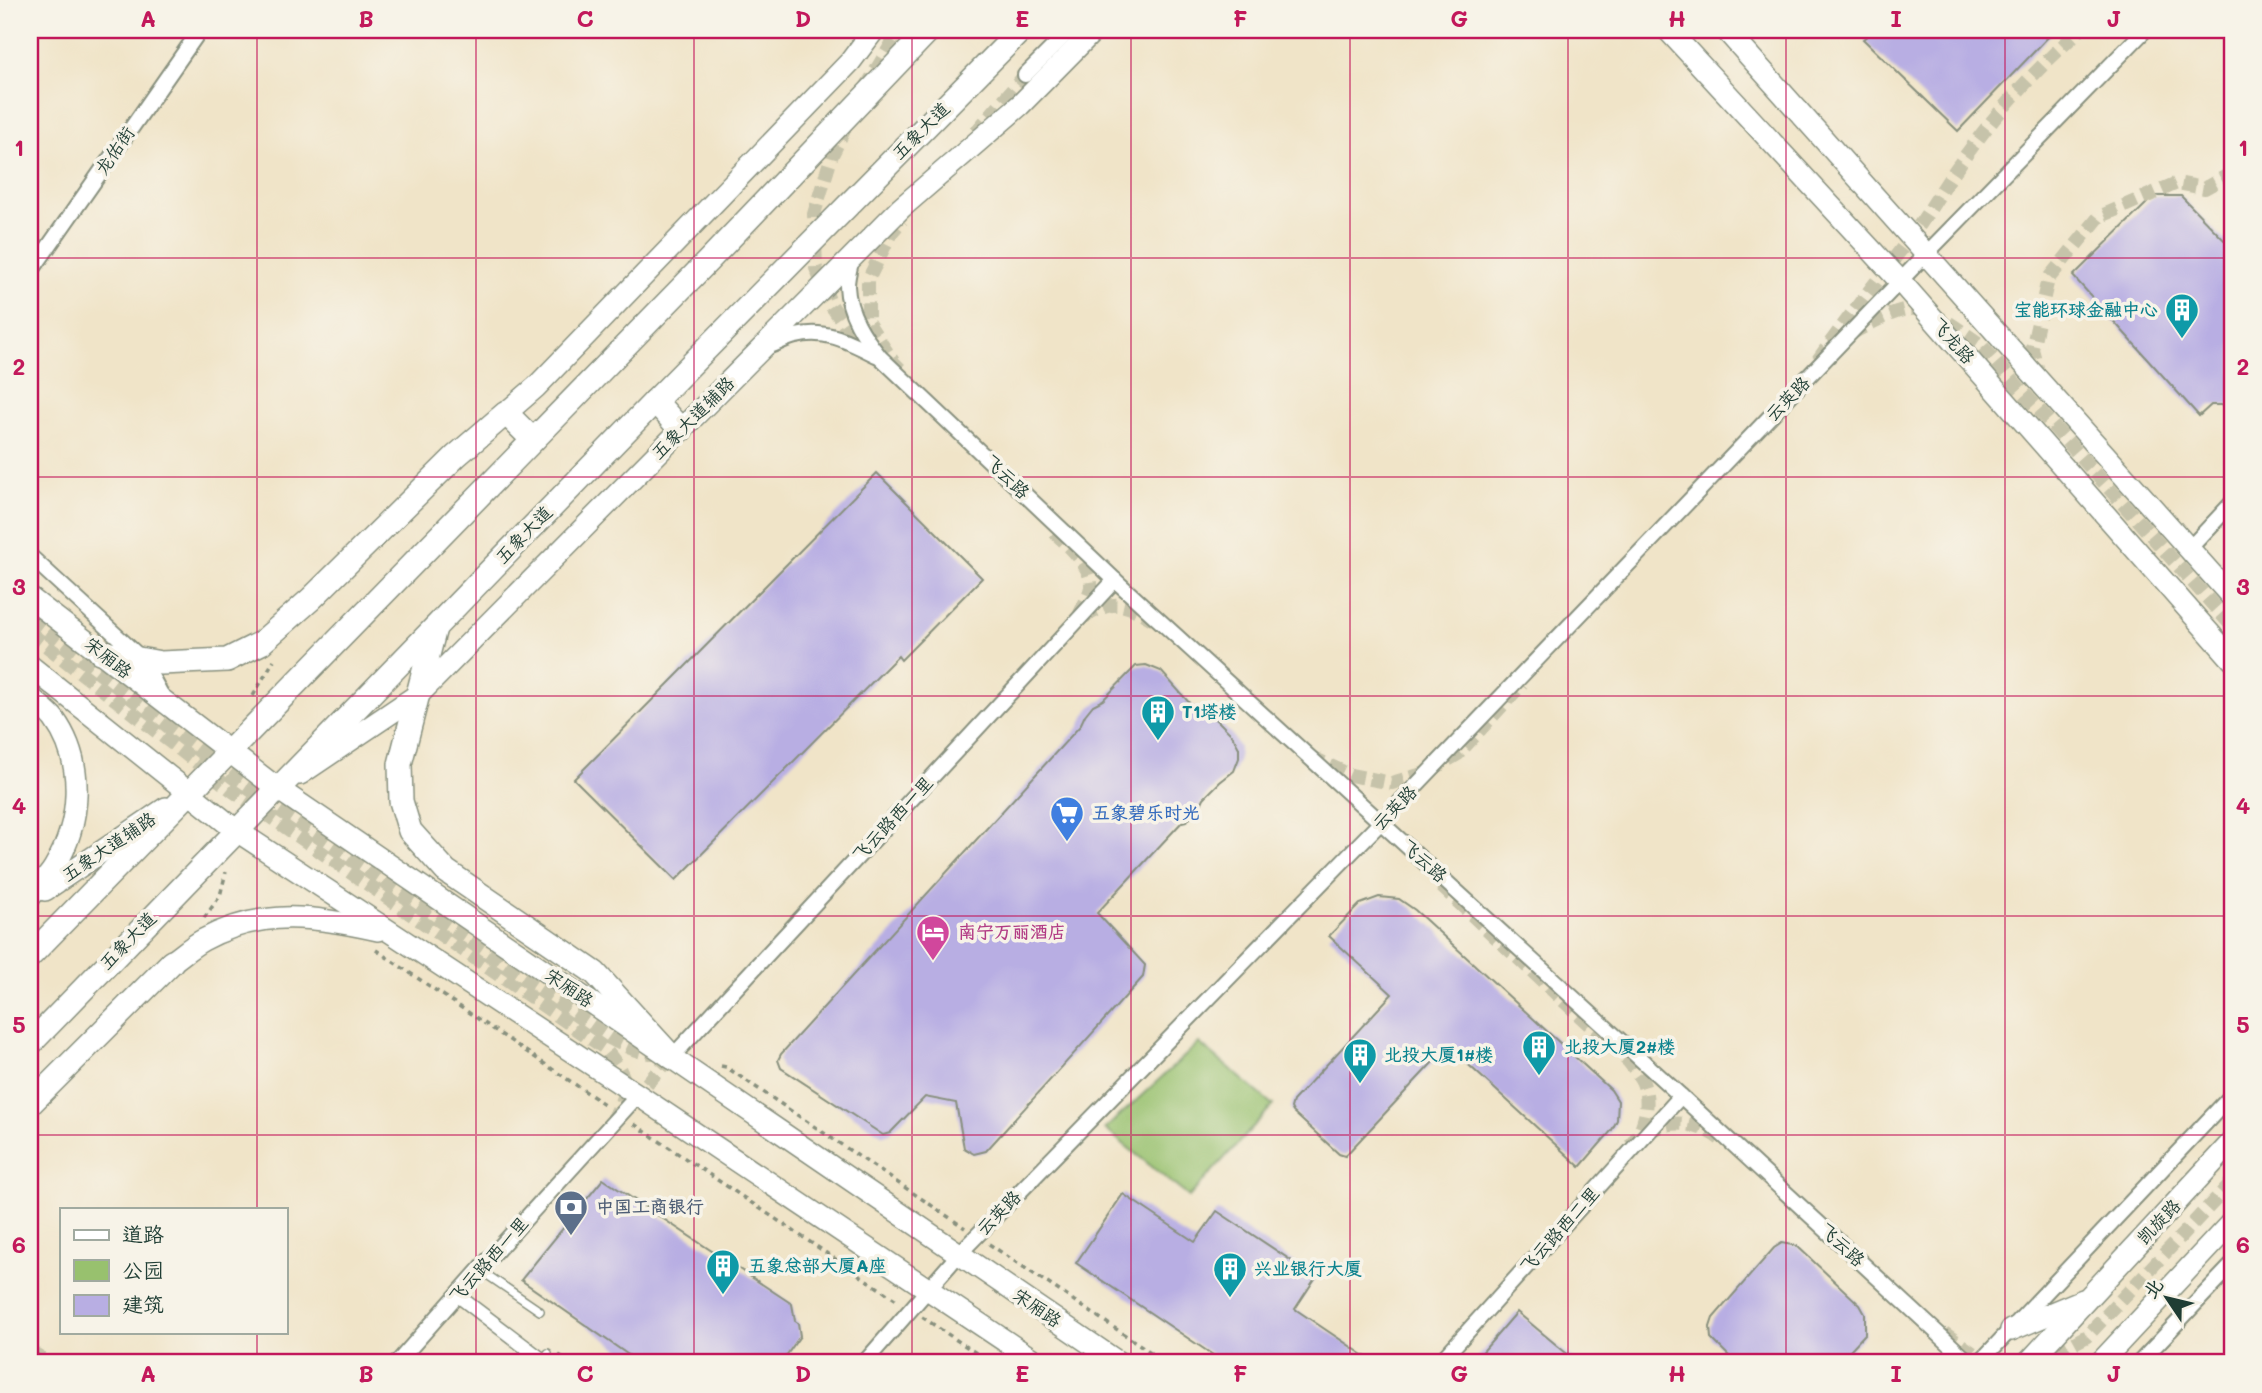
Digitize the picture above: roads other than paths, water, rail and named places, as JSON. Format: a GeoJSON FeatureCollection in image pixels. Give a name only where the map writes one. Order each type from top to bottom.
{"type":"FeatureCollection","features":[{"type":"Feature","properties":{"kind":"main road"},"geometry":{"type":"LineString","coordinates":[[30,956],[708,261],[929,30]]}},
{"type":"Feature","properties":{"kind":"main road","name":"五象大道"},"geometry":{"type":"LineString","coordinates":[[30,1044],[655,401],[1021,30]]}},
{"type":"Feature","properties":{"kind":"main road"},"geometry":{"type":"LineString","coordinates":[[655,401],[681,430]]}},
{"type":"Feature","properties":{"kind":"main road"},"geometry":{"type":"LineString","coordinates":[[100,652],[161,663],[227,660],[261,643],[311,599],[456,456],[506,413],[533,440]]}},
{"type":"Feature","properties":{"kind":"main road"},"geometry":{"type":"LineString","coordinates":[[435,627],[400,764],[401,801],[411,831],[446,871],[595,973],[672,1057]]}},
{"type":"Feature","properties":{"kind":"main road"},"geometry":{"type":"LineString","coordinates":[[30,1104],[172,962]]}},
{"type":"Feature","properties":{"kind":"street","name":"龙佑街"},"geometry":{"type":"LineString","coordinates":[[30,273],[200,30]]}},
{"type":"Feature","properties":{"kind":"street"},"geometry":{"type":"LineString","coordinates":[[506,413],[536,387],[850,62],[874,30]]}},
{"type":"Feature","properties":{"kind":"street"},"geometry":{"type":"LineString","coordinates":[[1025,75],[1070,30]]}},
{"type":"Feature","properties":{"kind":"street","name":"五象大道辅路"},"geometry":{"type":"LineString","coordinates":[[278,789],[419,694],[901,208],[1020,105],[1094,30]]}},
{"type":"Feature","properties":{"kind":"street","name":"飞龙路"},"geometry":{"type":"LineString","coordinates":[[1668,30],[1900,281],[2232,659]]}},
{"type":"Feature","properties":{"kind":"street"},"geometry":{"type":"LineString","coordinates":[[1726,30],[2232,597]]}},
{"type":"Feature","properties":{"kind":"street","name":"云英路"},"geometry":{"type":"LineString","coordinates":[[864,1363],[958,1254],[1381,822],[2145,30]]}},
{"type":"Feature","properties":{"kind":"street","name":"飞云路"},"geometry":{"type":"LineString","coordinates":[[852,258],[847,287],[854,313],[861,333],[880,357],[1115,580],[1970,1363]]}},
{"type":"Feature","properties":{"kind":"street","name":"飞云路"},"geometry":{"type":"LineString","coordinates":[[760,350],[796,335],[827,334],[880,357]]}},
{"type":"Feature","properties":{"kind":"street"},"geometry":{"type":"LineString","coordinates":[[2189,549],[2232,503]]}},
{"type":"Feature","properties":{"kind":"street"},"geometry":{"type":"LineString","coordinates":[[30,556],[142,659],[166,704]]}},
{"type":"Feature","properties":{"kind":"street","name":"飞云路西一里"},"geometry":{"type":"LineString","coordinates":[[672,1057],[1115,580]]}},
{"type":"Feature","properties":{"kind":"street","name":"宋厢路"},"geometry":{"type":"LineString","coordinates":[[30,598],[278,789],[1119,1363]]}},
{"type":"Feature","properties":{"kind":"street"},"geometry":{"type":"LineString","coordinates":[[30,666],[237,831],[1038,1363]]}},
{"type":"Feature","properties":{"kind":"street"},"geometry":{"type":"LineString","coordinates":[[30,697],[53,719],[72,755],[77,786],[75,814],[67,841],[53,869],[30,899]]}},
{"type":"Feature","properties":{"kind":"street","name":"五象大道辅路"},"geometry":{"type":"LineString","coordinates":[[30,899],[188,793]]}},
{"type":"Feature","properties":{"kind":"street"},"geometry":{"type":"LineString","coordinates":[[172,962],[203,940],[246,923],[293,916],[331,919],[393,933]]}},
{"type":"Feature","properties":{"kind":"street","name":"飞云路西一里"},"geometry":{"type":"LineString","coordinates":[[397,1363],[638,1095]]}},
{"type":"Feature","properties":{"kind":"street"},"geometry":{"type":"LineString","coordinates":[[1979,1363],[2232,1095]]}},
{"type":"Feature","properties":{"kind":"street","name":"飞云路西二里"},"geometry":{"type":"LineString","coordinates":[[1439,1363],[1681,1096]]}},
{"type":"Feature","properties":{"kind":"street","name":"凯旋路"},"geometry":{"type":"LineString","coordinates":[[2028,1363],[2232,1142]]}},
{"type":"Feature","properties":{"kind":"street"},"geometry":{"type":"LineString","coordinates":[[2108,1358],[2232,1222]]}},
{"type":"Feature","properties":{"kind":"street"},"geometry":{"type":"LineString","coordinates":[[2139,1363],[2232,1265]]}},
{"type":"Feature","properties":{"kind":"street"},"geometry":{"type":"LineString","coordinates":[[2011,1330],[2089,1298]]}},
{"type":"Feature","properties":{"kind":"street"},"geometry":{"type":"LineString","coordinates":[[30,1359],[36,1363]]}},
{"type":"Feature","properties":{"kind":"lane"},"geometry":{"type":"LineString","coordinates":[[480,1269],[540,1311]]}},
{"type":"Feature","properties":{"kind":"lane"},"geometry":{"type":"LineString","coordinates":[[457,1295],[545,1358],[548,1353]]}},
{"type":"Feature","properties":{"kind":"lane"},"geometry":{"type":"LineString","coordinates":[[457,1295],[541,1363]]}},
{"type":"Feature","properties":{"kind":"tunnel"},"geometry":{"type":"LineString","coordinates":[[865,89],[900,30]]}},
{"type":"Feature","properties":{"kind":"tunnel"},"geometry":{"type":"LineString","coordinates":[[1818,360],[1921,223],[1954,172],[2000,111],[2080,30]]}},
{"type":"Feature","properties":{"kind":"tunnel"},"geometry":{"type":"LineString","coordinates":[[976,132],[1025,75]]}},
{"type":"Feature","properties":{"kind":"tunnel"},"geometry":{"type":"LineString","coordinates":[[846,126],[832,155],[814,214],[816,268],[831,305],[863,348]]}},
{"type":"Feature","properties":{"kind":"tunnel"},"geometry":{"type":"LineString","coordinates":[[2040,379],[2032,349],[2048,279],[2099,217],[2177,183],[2205,188],[2232,173]]}},
{"type":"Feature","properties":{"kind":"tunnel"},"geometry":{"type":"LineString","coordinates":[[900,369],[868,323],[868,280],[891,233],[902,220]]}},
{"type":"Feature","properties":{"kind":"tunnel"},"geometry":{"type":"LineString","coordinates":[[1852,333],[1892,314],[1915,309],[1941,318],[1980,344],[2232,626]]}},
{"type":"Feature","properties":{"kind":"tunnel"},"geometry":{"type":"LineString","coordinates":[[1054,532],[1078,556],[1091,579],[1090,591],[1078,618]]}},
{"type":"Feature","properties":{"kind":"tunnel"},"geometry":{"type":"LineString","coordinates":[[1084,617],[1104,607],[1119,605],[1154,620]]}},
{"type":"Feature","properties":{"kind":"tunnel"},"geometry":{"type":"LineString","coordinates":[[30,619],[239,782],[609,1038],[643,1052],[665,1051]]}},
{"type":"Feature","properties":{"kind":"tunnel"},"geometry":{"type":"LineString","coordinates":[[30,633],[233,791],[603,1047],[624,1081],[623,1097],[613,1119]]}},
{"type":"Feature","properties":{"kind":"tunnel"},"geometry":{"type":"LineString","coordinates":[[1311,757],[1350,775],[1392,783],[1426,773],[1458,754],[1522,684]]}},
{"type":"Feature","properties":{"kind":"tunnel"},"geometry":{"type":"LineString","coordinates":[[1441,886],[1629,1062],[1642,1080],[1647,1102],[1642,1126],[1630,1146]]}},
{"type":"Feature","properties":{"kind":"tunnel"},"geometry":{"type":"LineString","coordinates":[[633,1099],[675,1052]]}},
{"type":"Feature","properties":{"kind":"tunnel"},"geometry":{"type":"LineString","coordinates":[[1648,1132],[1658,1127],[1688,1124],[1707,1131],[1725,1143]]}},
{"type":"Feature","properties":{"kind":"tunnel"},"geometry":{"type":"LineString","coordinates":[[2038,1363],[2087,1336],[2232,1182]]}},
{"type":"Feature","properties":{"kind":"tunnel"},"geometry":{"type":"LineString","coordinates":[[1944,1333],[1980,1358],[1995,1363]]}},
{"type":"Feature","properties":{"kind":"tunnel"},"geometry":{"type":"LineString","coordinates":[[30,1351],[49,1363]]}},
{"type":"Feature","properties":{"kind":"place","name":"宝能环球金融中心"},"geometry":{"type":"Point","coordinates":[2182,340]}},
{"type":"Feature","properties":{"kind":"place","name":"T1塔楼"},"geometry":{"type":"Point","coordinates":[1158,742]}},
{"type":"Feature","properties":{"kind":"place","name":"五象碧乐时光"},"geometry":{"type":"Point","coordinates":[1067,843]}},
{"type":"Feature","properties":{"kind":"place","name":"南宁万丽酒店"},"geometry":{"type":"Point","coordinates":[933,962]}},
{"type":"Feature","properties":{"kind":"place","name":"北投大厦2#楼"},"geometry":{"type":"Point","coordinates":[1539,1077]}},
{"type":"Feature","properties":{"kind":"place","name":"北投大厦1#楼"},"geometry":{"type":"Point","coordinates":[1360,1085]}},
{"type":"Feature","properties":{"kind":"place","name":"中国工商银行"},"geometry":{"type":"Point","coordinates":[571,1237]}},
{"type":"Feature","properties":{"kind":"place","name":"五象总部大厦A座"},"geometry":{"type":"Point","coordinates":[723,1296]}},
{"type":"Feature","properties":{"kind":"place","name":"兴业银行大厦"},"geometry":{"type":"Point","coordinates":[1230,1299]}}]}
